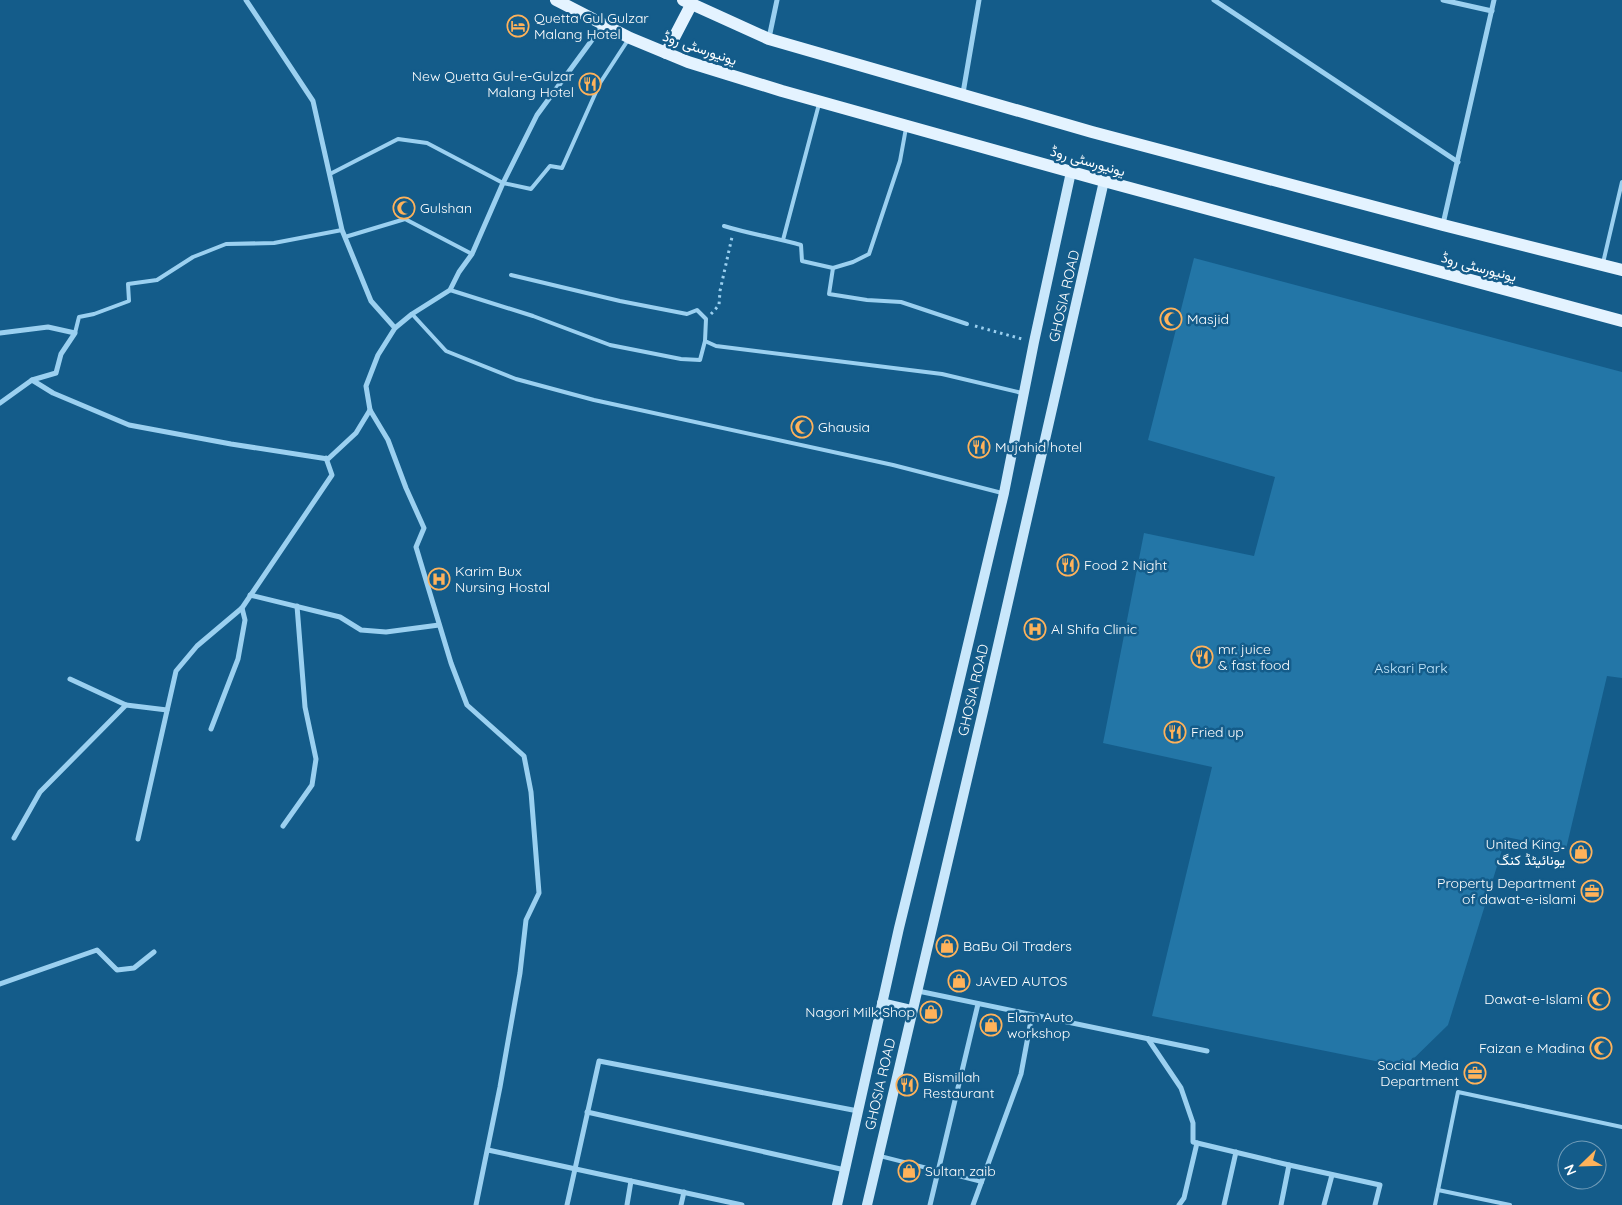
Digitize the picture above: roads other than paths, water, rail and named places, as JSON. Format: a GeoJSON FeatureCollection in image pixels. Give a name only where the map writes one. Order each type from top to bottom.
{"type":"FeatureCollection","features":[{"type":"Feature","properties":{"kind":"main road","name":"یونیورسٹی روڈ"},"geometry":{"type":"LineString","coordinates":[[556,0],[630,38],[688,62],[820,102],[1622,321]]}},
{"type":"Feature","properties":{"kind":"main road","name":"یونیورسٹی روڈ"},"geometry":{"type":"LineString","coordinates":[[687,2],[769,39],[1092,132],[1443,225],[1622,270]]}},
{"type":"Feature","properties":{"kind":"main road"},"geometry":{"type":"LineString","coordinates":[[666,53],[687,2]]}},
{"type":"Feature","properties":{"kind":"main road"},"geometry":{"type":"LineString","coordinates":[[837,1205],[882,1003],[1004,493],[1034,342],[1072,172]]}},
{"type":"Feature","properties":{"kind":"main road","name":"GHOSIA ROAD"},"geometry":{"type":"LineString","coordinates":[[867,1205],[1104,181]]}},
{"type":"Feature","properties":{"kind":"main road"},"geometry":{"type":"LineString","coordinates":[[882,1003],[912,1010]]}},
{"type":"Feature","properties":{"kind":"street"},"geometry":{"type":"LineString","coordinates":[[246,0],[312,101],[342,230],[371,301],[395,328]]}},
{"type":"Feature","properties":{"kind":"street"},"geometry":{"type":"LineString","coordinates":[[769,39],[778,0]]}},
{"type":"Feature","properties":{"kind":"street"},"geometry":{"type":"LineString","coordinates":[[963,94],[979,0]]}},
{"type":"Feature","properties":{"kind":"street"},"geometry":{"type":"LineString","coordinates":[[1214,0],[1458,162]]}},
{"type":"Feature","properties":{"kind":"street"},"geometry":{"type":"LineString","coordinates":[[1443,0],[1492,11]]}},
{"type":"Feature","properties":{"kind":"street"},"geometry":{"type":"LineString","coordinates":[[1443,225],[1494,0]]}},
{"type":"Feature","properties":{"kind":"street"},"geometry":{"type":"LineString","coordinates":[[476,1205],[488,1150],[520,973],[526,920],[539,893],[531,792],[524,756],[467,705],[439,625],[416,547],[424,528],[388,440],[370,410],[366,386],[378,355],[395,328],[412,314],[450,290],[459,272],[472,254],[503,183],[537,115],[604,25]]}},
{"type":"Feature","properties":{"kind":"street"},"geometry":{"type":"LineString","coordinates":[[0,333],[48,327],[75,332],[61,354],[56,373],[32,380],[0,403]]}},
{"type":"Feature","properties":{"kind":"street"},"geometry":{"type":"LineString","coordinates":[[32,380],[53,393],[129,425],[231,444],[328,459],[356,433],[370,410]]}},
{"type":"Feature","properties":{"kind":"street"},"geometry":{"type":"LineString","coordinates":[[138,840],[176,672],[197,646],[242,608],[332,475],[326,458]]}},
{"type":"Feature","properties":{"kind":"street"},"geometry":{"type":"LineString","coordinates":[[250,595],[340,616],[361,630],[386,632],[439,625]]}},
{"type":"Feature","properties":{"kind":"street"},"geometry":{"type":"LineString","coordinates":[[283,826],[312,785],[316,759],[305,707],[297,606]]}},
{"type":"Feature","properties":{"kind":"street"},"geometry":{"type":"LineString","coordinates":[[211,729],[238,659],[245,620],[242,608]]}},
{"type":"Feature","properties":{"kind":"street"},"geometry":{"type":"LineString","coordinates":[[70,679],[126,705],[167,710]]}},
{"type":"Feature","properties":{"kind":"street"},"geometry":{"type":"LineString","coordinates":[[14,838],[40,792],[126,705]]}},
{"type":"Feature","properties":{"kind":"street"},"geometry":{"type":"LineString","coordinates":[[0,984],[97,950],[117,970],[134,968],[154,952]]}},
{"type":"Feature","properties":{"kind":"street"},"geometry":{"type":"LineString","coordinates":[[918,991],[1207,1051]]}},
{"type":"Feature","properties":{"kind":"street"},"geometry":{"type":"LineString","coordinates":[[930,1205],[978,1004]]}},
{"type":"Feature","properties":{"kind":"street"},"geometry":{"type":"LineString","coordinates":[[973,1205],[1021,1074],[1032,1015]]}},
{"type":"Feature","properties":{"kind":"street"},"geometry":{"type":"LineString","coordinates":[[1147,1039],[1181,1088],[1193,1123],[1193,1142],[1380,1185],[1375,1205]]}},
{"type":"Feature","properties":{"kind":"street"},"geometry":{"type":"LineString","coordinates":[[567,1205],[599,1061],[858,1111]]}},
{"type":"Feature","properties":{"kind":"street"},"geometry":{"type":"LineString","coordinates":[[587,1112],[845,1170]]}},
{"type":"Feature","properties":{"kind":"street"},"geometry":{"type":"LineString","coordinates":[[1179,1205],[1184,1198],[1197,1143]]}},
{"type":"Feature","properties":{"kind":"street"},"geometry":{"type":"LineString","coordinates":[[488,1150],[742,1205]]}},
{"type":"Feature","properties":{"kind":"street"},"geometry":{"type":"LineString","coordinates":[[1224,1205],[1236,1152]]}},
{"type":"Feature","properties":{"kind":"street"},"geometry":{"type":"LineString","coordinates":[[1281,1205],[1290,1165]]}},
{"type":"Feature","properties":{"kind":"street"},"geometry":{"type":"LineString","coordinates":[[1324,1205],[1332,1174]]}},
{"type":"Feature","properties":{"kind":"street"},"geometry":{"type":"LineString","coordinates":[[627,1205],[631,1181]]}},
{"type":"Feature","properties":{"kind":"street"},"geometry":{"type":"LineString","coordinates":[[681,1205],[684,1192]]}},
{"type":"Feature","properties":{"kind":"lane"},"geometry":{"type":"LineString","coordinates":[[330,174],[398,139],[426,143],[503,183],[532,188],[550,166],[562,168],[600,83],[630,38]]}},
{"type":"Feature","properties":{"kind":"lane"},"geometry":{"type":"LineString","coordinates":[[783,240],[820,102]]}},
{"type":"Feature","properties":{"kind":"lane"},"geometry":{"type":"LineString","coordinates":[[724,226],[758,236],[801,245],[802,261],[833,268],[853,262],[869,254],[900,161],[906,126]]}},
{"type":"Feature","properties":{"kind":"lane"},"geometry":{"type":"LineString","coordinates":[[1603,265],[1622,182]]}},
{"type":"Feature","properties":{"kind":"lane"},"geometry":{"type":"LineString","coordinates":[[345,237],[405,219],[472,254]]}},
{"type":"Feature","properties":{"kind":"lane"},"geometry":{"type":"LineString","coordinates":[[75,332],[79,316],[94,314],[129,301],[128,284],[157,280],[193,257],[226,244],[274,244],[342,230]]}},
{"type":"Feature","properties":{"kind":"lane"},"geometry":{"type":"LineString","coordinates":[[833,268],[830,294],[867,300],[901,302],[967,324]]}},
{"type":"Feature","properties":{"kind":"lane"},"geometry":{"type":"LineString","coordinates":[[450,290],[533,316],[610,345],[672,358],[700,360],[706,341],[706,319],[697,310],[687,314],[620,301],[511,275]]}},
{"type":"Feature","properties":{"kind":"lane"},"geometry":{"type":"LineString","coordinates":[[412,314],[446,351],[516,379],[594,400],[893,465],[1004,493]]}},
{"type":"Feature","properties":{"kind":"lane"},"geometry":{"type":"LineString","coordinates":[[706,341],[716,346],[942,374],[1024,393]]}},
{"type":"Feature","properties":{"kind":"lane"},"geometry":{"type":"LineString","coordinates":[[1435,1205],[1458,1092],[1622,1127]]}},
{"type":"Feature","properties":{"kind":"lane"},"geometry":{"type":"LineString","coordinates":[[878,1155],[982,1182]]}},
{"type":"Feature","properties":{"kind":"lane"},"geometry":{"type":"LineString","coordinates":[[1438,1190],[1510,1205]]}},
{"type":"Feature","properties":{"kind":"place","name":"Quetta Gul Gulzar Malang Hotel"},"geometry":{"type":"Point","coordinates":[518,26]}},
{"type":"Feature","properties":{"kind":"place","name":"New Quetta Gul-e-Gulzar Malang Hotel"},"geometry":{"type":"Point","coordinates":[590,84]}},
{"type":"Feature","properties":{"kind":"place","name":"Gulshan"},"geometry":{"type":"Point","coordinates":[404,208]}},
{"type":"Feature","properties":{"kind":"place","name":"Masjid"},"geometry":{"type":"Point","coordinates":[1171,319]}},
{"type":"Feature","properties":{"kind":"place","name":"Ghausia"},"geometry":{"type":"Point","coordinates":[802,427]}},
{"type":"Feature","properties":{"kind":"place","name":"Mujahid hotel"},"geometry":{"type":"Point","coordinates":[979,447]}},
{"type":"Feature","properties":{"kind":"place","name":"Food 2 Night"},"geometry":{"type":"Point","coordinates":[1068,565]}},
{"type":"Feature","properties":{"kind":"place","name":"Karim Bux Nursing Hostal"},"geometry":{"type":"Point","coordinates":[439,579]}},
{"type":"Feature","properties":{"kind":"place","name":"Al Shifa Clinic"},"geometry":{"type":"Point","coordinates":[1035,629]}},
{"type":"Feature","properties":{"kind":"place","name":"mr. juice & fast food"},"geometry":{"type":"Point","coordinates":[1202,657]}},
{"type":"Feature","properties":{"kind":"place","name":"Fried up"},"geometry":{"type":"Point","coordinates":[1175,732]}},
{"type":"Feature","properties":{"kind":"place","name":"United King۔ یونائیٹڈ کنگ"},"geometry":{"type":"Point","coordinates":[1581,852]}},
{"type":"Feature","properties":{"kind":"place","name":"Property Department of dawat-e-islami"},"geometry":{"type":"Point","coordinates":[1592,891]}},
{"type":"Feature","properties":{"kind":"place","name":"BaBu Oil Traders"},"geometry":{"type":"Point","coordinates":[947,946]}},
{"type":"Feature","properties":{"kind":"place","name":"JAVED AUTOS"},"geometry":{"type":"Point","coordinates":[959,981]}},
{"type":"Feature","properties":{"kind":"place","name":"Dawat-e-Islami"},"geometry":{"type":"Point","coordinates":[1599,999]}},
{"type":"Feature","properties":{"kind":"place","name":"Nagori Milk Shop"},"geometry":{"type":"Point","coordinates":[931,1012]}},
{"type":"Feature","properties":{"kind":"place","name":"Elam Auto workshop"},"geometry":{"type":"Point","coordinates":[991,1025]}},
{"type":"Feature","properties":{"kind":"place","name":"Faizan e Madina"},"geometry":{"type":"Point","coordinates":[1601,1048]}},
{"type":"Feature","properties":{"kind":"place","name":"Social Media Department"},"geometry":{"type":"Point","coordinates":[1475,1073]}},
{"type":"Feature","properties":{"kind":"place","name":"Bismillah Restaurant"},"geometry":{"type":"Point","coordinates":[907,1085]}},
{"type":"Feature","properties":{"kind":"place","name":"Sultan zaib"},"geometry":{"type":"Point","coordinates":[909,1171]}},
{"type":"Feature","properties":{"kind":"park label","name":"Askari Park"},"geometry":{"type":"Point","coordinates":[1411,668]}}]}
